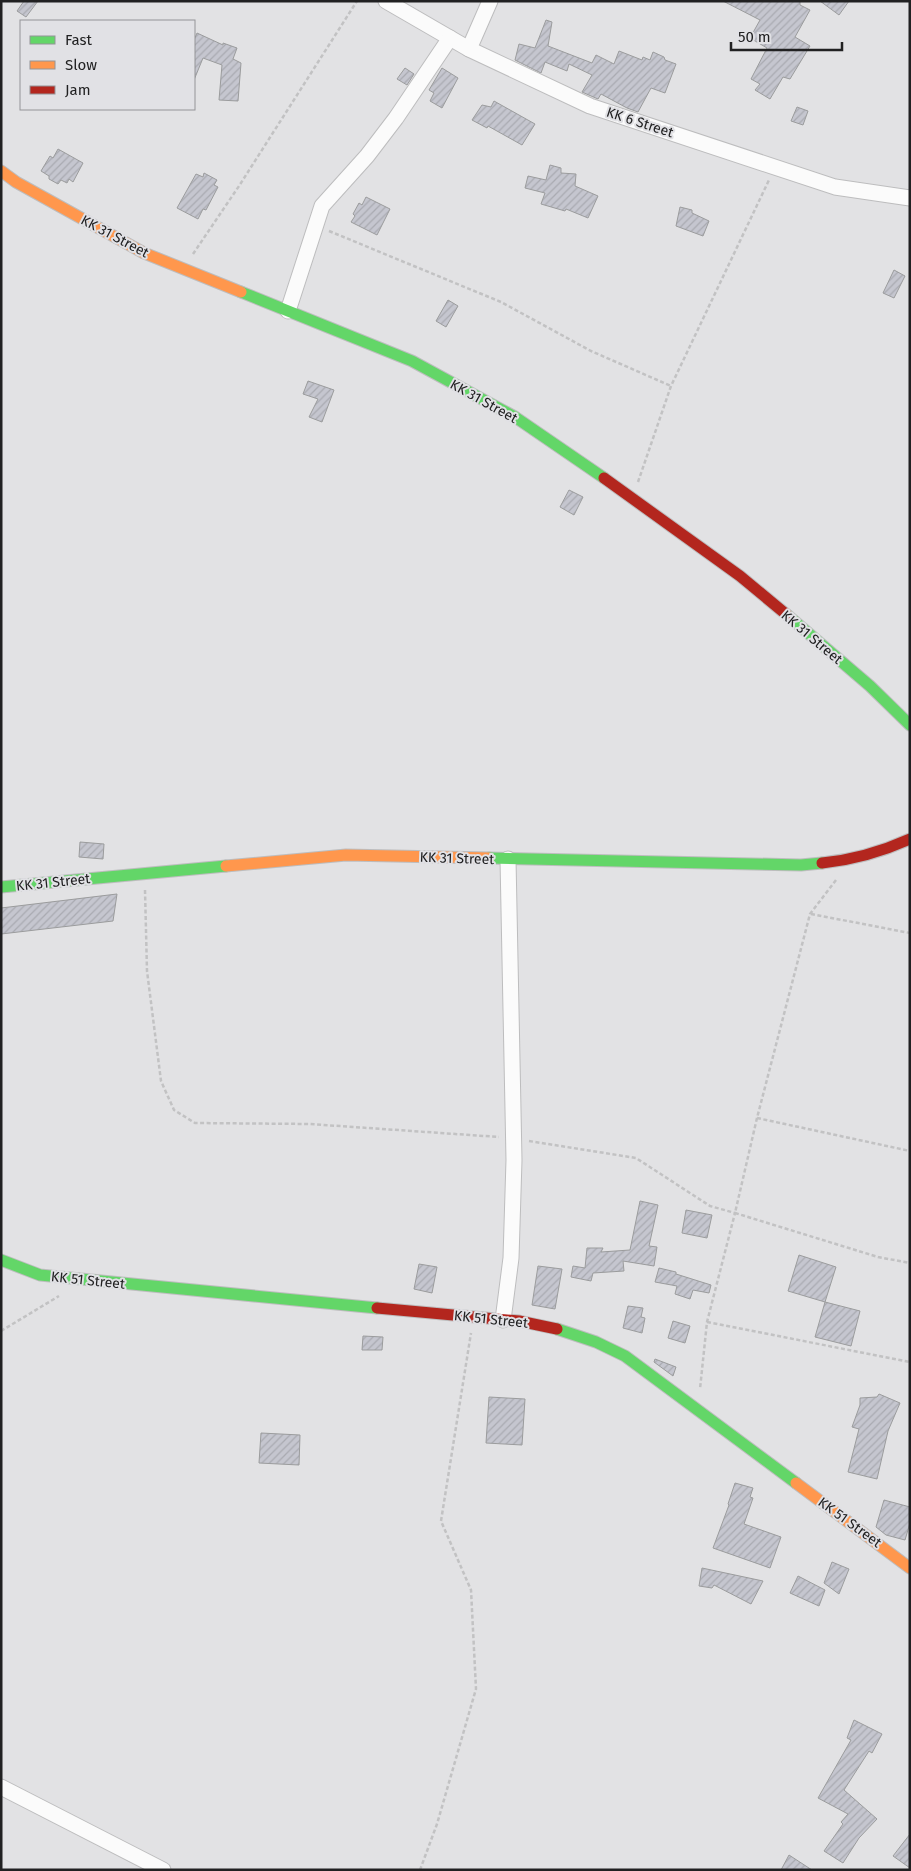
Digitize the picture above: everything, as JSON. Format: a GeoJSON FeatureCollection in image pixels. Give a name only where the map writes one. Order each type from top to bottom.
{"type":"FeatureCollection","features":[{"type":"Feature","properties":{"kind":"street","name":"KK 6 Street"},"geometry":{"type":"LineString","coordinates":[[386,1],[469,49],[590,106],[835,187],[910,198]]}},
{"type":"Feature","properties":{"kind":"street"},"geometry":{"type":"LineString","coordinates":[[469,49],[490,1]]}},
{"type":"Feature","properties":{"kind":"street"},"geometry":{"type":"LineString","coordinates":[[288,310],[322,206],[367,156],[396,118],[450,38]]}},
{"type":"Feature","properties":{"kind":"street","name":"KK 31 Street"},"geometry":{"type":"LineString","coordinates":[[1,172],[144,253],[412,361],[514,417],[569,453],[740,576],[870,686],[910,724]]}},
{"type":"Feature","properties":{"kind":"street","name":"KK 31 Street"},"geometry":{"type":"LineString","coordinates":[[1,887],[346,855],[801,865],[851,860],[893,847],[910,839]]}},
{"type":"Feature","properties":{"kind":"street"},"geometry":{"type":"LineString","coordinates":[[503,1320],[511,1258],[514,1138],[508,859]]}},
{"type":"Feature","properties":{"kind":"street","name":"KK 51 Street"},"geometry":{"type":"LineString","coordinates":[[1,1260],[40,1275],[503,1320],[520,1320],[562,1330],[598,1343],[624,1356],[910,1568]]}},
{"type":"Feature","properties":{"kind":"street"},"geometry":{"type":"LineString","coordinates":[[1,1787],[163,1870]]}},
{"type":"Feature","properties":{"kind":"path"},"geometry":{"type":"LineString","coordinates":[[183,269],[244,178],[357,1]]}},
{"type":"Feature","properties":{"kind":"path"},"geometry":{"type":"LineString","coordinates":[[633,499],[671,386],[774,167]]}},
{"type":"Feature","properties":{"kind":"path"},"geometry":{"type":"LineString","coordinates":[[316,226],[501,302],[591,351],[671,386]]}},
{"type":"Feature","properties":{"kind":"path"},"geometry":{"type":"LineString","coordinates":[[698,1410],[707,1322],[735,1213],[756,1118],[810,914],[851,860]]}},
{"type":"Feature","properties":{"kind":"path"},"geometry":{"type":"LineString","coordinates":[[144,873],[149,980],[161,1081],[174,1110],[195,1123],[310,1124],[514,1138],[636,1158],[710,1206],[878,1257],[910,1263]]}},
{"type":"Feature","properties":{"kind":"path"},"geometry":{"type":"LineString","coordinates":[[810,914],[910,933]]}},
{"type":"Feature","properties":{"kind":"path"},"geometry":{"type":"LineString","coordinates":[[756,1118],[910,1151]]}},
{"type":"Feature","properties":{"kind":"path"},"geometry":{"type":"LineString","coordinates":[[1,1331],[61,1295]]}},
{"type":"Feature","properties":{"kind":"path"},"geometry":{"type":"LineString","coordinates":[[420,1870],[437,1824],[476,1689],[471,1590],[441,1522],[474,1317]]}},
{"type":"Feature","properties":{"kind":"path"},"geometry":{"type":"LineString","coordinates":[[707,1322],[910,1362]]}},
{"type":"Feature","properties":{"kind":"building"},"geometry":{"type":"Polygon","coordinates":[[[24,1],[38,1],[26,17],[17,11],[24,1]]]}},
{"type":"Feature","properties":{"kind":"building"},"geometry":{"type":"Polygon","coordinates":[[[723,1],[800,1],[800,5],[810,10],[795,37],[810,46],[790,79],[783,77],[770,99],[755,90],[760,84],[751,79],[767,48],[750,38],[760,20],[723,1]]]}},
{"type":"Feature","properties":{"kind":"building"},"geometry":{"type":"Polygon","coordinates":[[[820,1],[849,1],[839,15],[820,1]]]}},
{"type":"Feature","properties":{"kind":"building"},"geometry":{"type":"Polygon","coordinates":[[[546,20],[552,22],[548,46],[592,63],[596,55],[614,64],[619,51],[642,60],[643,57],[650,60],[653,52],[664,57],[665,60],[676,64],[665,93],[651,88],[638,112],[601,94],[598,99],[582,92],[592,75],[569,64],[567,71],[545,62],[541,73],[515,60],[519,44],[535,48],[546,20]]]}},
{"type":"Feature","properties":{"kind":"building"},"geometry":{"type":"Polygon","coordinates":[[[197,33],[223,45],[223,43],[237,48],[233,59],[241,63],[238,101],[219,100],[222,65],[203,58],[195,78],[195,38],[197,33]]]}},
{"type":"Feature","properties":{"kind":"building"},"geometry":{"type":"Polygon","coordinates":[[[405,68],[414,74],[407,85],[397,79],[405,68]]]}},
{"type":"Feature","properties":{"kind":"building"},"geometry":{"type":"Polygon","coordinates":[[[442,68],[458,78],[442,108],[430,101],[434,93],[429,90],[442,68]]]}},
{"type":"Feature","properties":{"kind":"building"},"geometry":{"type":"Polygon","coordinates":[[[494,101],[535,124],[522,145],[488,126],[487,128],[472,120],[482,105],[491,107],[494,101]]]}},
{"type":"Feature","properties":{"kind":"building"},"geometry":{"type":"Polygon","coordinates":[[[797,107],[808,111],[803,125],[791,121],[797,107]]]}},
{"type":"Feature","properties":{"kind":"building"},"geometry":{"type":"Polygon","coordinates":[[[58,149],[83,163],[73,182],[69,179],[67,183],[61,180],[58,184],[41,171],[50,156],[53,158],[58,149]]]}},
{"type":"Feature","properties":{"kind":"building"},"geometry":{"type":"Polygon","coordinates":[[[550,165],[561,168],[561,173],[576,174],[575,186],[598,196],[588,218],[566,209],[565,211],[541,204],[545,193],[525,188],[528,176],[546,180],[550,165]]]}},
{"type":"Feature","properties":{"kind":"building"},"geometry":{"type":"Polygon","coordinates":[[[204,173],[217,180],[214,185],[218,187],[206,210],[203,209],[198,219],[177,208],[196,174],[203,177],[204,173]]]}},
{"type":"Feature","properties":{"kind":"building"},"geometry":{"type":"Polygon","coordinates":[[[366,197],[390,209],[377,235],[351,222],[359,203],[362,205],[366,197]]]}},
{"type":"Feature","properties":{"kind":"building"},"geometry":{"type":"Polygon","coordinates":[[[680,207],[692,210],[692,213],[709,221],[703,236],[676,226],[680,207]]]}},
{"type":"Feature","properties":{"kind":"building"},"geometry":{"type":"Polygon","coordinates":[[[894,270],[905,276],[894,298],[883,293],[894,270]]]}},
{"type":"Feature","properties":{"kind":"building"},"geometry":{"type":"Polygon","coordinates":[[[448,300],[458,306],[446,327],[436,321],[448,300]]]}},
{"type":"Feature","properties":{"kind":"building"},"geometry":{"type":"Polygon","coordinates":[[[308,381],[334,390],[322,422],[309,417],[318,399],[303,394],[308,381]]]}},
{"type":"Feature","properties":{"kind":"building"},"geometry":{"type":"Polygon","coordinates":[[[569,490],[583,497],[574,515],[560,507],[569,490]]]}},
{"type":"Feature","properties":{"kind":"building"},"geometry":{"type":"Polygon","coordinates":[[[80,842],[104,844],[103,859],[79,857],[80,842]]]}},
{"type":"Feature","properties":{"kind":"building"},"geometry":{"type":"Polygon","coordinates":[[[117,894],[113,921],[1,934],[1,908],[117,894]]]}},
{"type":"Feature","properties":{"kind":"building"},"geometry":{"type":"Polygon","coordinates":[[[640,1201],[658,1205],[649,1246],[657,1247],[654,1266],[623,1261],[624,1271],[593,1273],[591,1281],[571,1277],[573,1266],[585,1268],[587,1248],[603,1248],[601,1252],[630,1250],[640,1201]]]}},
{"type":"Feature","properties":{"kind":"building"},"geometry":{"type":"Polygon","coordinates":[[[686,1210],[712,1215],[707,1238],[682,1233],[686,1210]]]}},
{"type":"Feature","properties":{"kind":"building"},"geometry":{"type":"Polygon","coordinates":[[[799,1255],[836,1267],[825,1302],[788,1291],[799,1255]]]}},
{"type":"Feature","properties":{"kind":"building"},"geometry":{"type":"Polygon","coordinates":[[[419,1264],[437,1267],[432,1293],[414,1289],[419,1264]]]}},
{"type":"Feature","properties":{"kind":"building"},"geometry":{"type":"Polygon","coordinates":[[[538,1266],[562,1269],[555,1309],[532,1305],[538,1266]]]}},
{"type":"Feature","properties":{"kind":"building"},"geometry":{"type":"Polygon","coordinates":[[[659,1268],[711,1285],[709,1293],[693,1290],[690,1299],[675,1294],[677,1286],[655,1282],[659,1268]]]}},
{"type":"Feature","properties":{"kind":"building"},"geometry":{"type":"Polygon","coordinates":[[[825,1302],[860,1311],[851,1346],[815,1337],[825,1302]]]}},
{"type":"Feature","properties":{"kind":"building"},"geometry":{"type":"Polygon","coordinates":[[[628,1306],[643,1308],[641,1317],[645,1318],[642,1333],[623,1328],[628,1306]]]}},
{"type":"Feature","properties":{"kind":"building"},"geometry":{"type":"Polygon","coordinates":[[[673,1321],[690,1326],[685,1343],[668,1338],[673,1321]]]}},
{"type":"Feature","properties":{"kind":"building"},"geometry":{"type":"Polygon","coordinates":[[[363,1336],[383,1337],[382,1350],[362,1350],[363,1336]]]}},
{"type":"Feature","properties":{"kind":"building"},"geometry":{"type":"Polygon","coordinates":[[[655,1359],[676,1367],[673,1376],[654,1362],[655,1359]]]}},
{"type":"Feature","properties":{"kind":"building"},"geometry":{"type":"Polygon","coordinates":[[[879,1394],[900,1403],[888,1431],[877,1479],[848,1472],[859,1429],[852,1427],[860,1405],[860,1398],[877,1397],[879,1394]]]}},
{"type":"Feature","properties":{"kind":"building"},"geometry":{"type":"Polygon","coordinates":[[[489,1397],[525,1399],[522,1445],[486,1443],[489,1397]]]}},
{"type":"Feature","properties":{"kind":"building"},"geometry":{"type":"Polygon","coordinates":[[[261,1433],[300,1435],[299,1465],[259,1463],[261,1433]]]}},
{"type":"Feature","properties":{"kind":"building"},"geometry":{"type":"Polygon","coordinates":[[[735,1483],[753,1488],[750,1497],[753,1498],[744,1524],[781,1537],[770,1568],[713,1548],[735,1483]]]}},
{"type":"Feature","properties":{"kind":"building"},"geometry":{"type":"Polygon","coordinates":[[[884,1500],[910,1507],[910,1523],[905,1540],[886,1535],[876,1527],[884,1500]]]}},
{"type":"Feature","properties":{"kind":"building"},"geometry":{"type":"Polygon","coordinates":[[[832,1562],[849,1569],[839,1594],[824,1583],[832,1562]]]}},
{"type":"Feature","properties":{"kind":"building"},"geometry":{"type":"Polygon","coordinates":[[[702,1568],[763,1581],[751,1604],[714,1585],[712,1588],[699,1586],[702,1568]]]}},
{"type":"Feature","properties":{"kind":"building"},"geometry":{"type":"Polygon","coordinates":[[[798,1576],[825,1590],[819,1606],[790,1593],[798,1576]]]}},
{"type":"Feature","properties":{"kind":"building"},"geometry":{"type":"Polygon","coordinates":[[[854,1720],[882,1734],[872,1753],[869,1751],[844,1790],[877,1819],[859,1838],[843,1863],[824,1851],[843,1824],[841,1822],[848,1814],[818,1798],[851,1740],[847,1738],[854,1720]]]}},
{"type":"Feature","properties":{"kind":"building"},"geometry":{"type":"Polygon","coordinates":[[[910,1834],[910,1868],[893,1856],[910,1834]]]}},
{"type":"Feature","properties":{"kind":"building"},"geometry":{"type":"Polygon","coordinates":[[[789,1855],[812,1870],[781,1870],[789,1855]]]}},
{"type":"Feature","properties":{"kind":"traffic: fast"},"geometry":{"type":"LineString","coordinates":[[241,292],[412,361],[515,417],[604,478]]}},
{"type":"Feature","properties":{"kind":"traffic: fast"},"geometry":{"type":"LineString","coordinates":[[787,615],[870,686],[910,725]]}},
{"type":"Feature","properties":{"kind":"traffic: fast"},"geometry":{"type":"LineString","coordinates":[[489,858],[801,865],[822,863]]}},
{"type":"Feature","properties":{"kind":"traffic: fast"},"geometry":{"type":"LineString","coordinates":[[1,887],[226,866]]}},
{"type":"Feature","properties":{"kind":"traffic: fast"},"geometry":{"type":"LineString","coordinates":[[1,1260],[40,1275],[377,1308]]}},
{"type":"Feature","properties":{"kind":"traffic: fast"},"geometry":{"type":"LineString","coordinates":[[557,1329],[596,1342],[625,1356],[796,1483]]}},
{"type":"Feature","properties":{"kind":"traffic: slow"},"geometry":{"type":"LineString","coordinates":[[1,171],[16,182],[144,253],[241,292]]}},
{"type":"Feature","properties":{"kind":"traffic: slow"},"geometry":{"type":"LineString","coordinates":[[226,866],[346,855],[489,858]]}},
{"type":"Feature","properties":{"kind":"traffic: slow"},"geometry":{"type":"LineString","coordinates":[[796,1483],[910,1568]]}},
{"type":"Feature","properties":{"kind":"traffic: jam"},"geometry":{"type":"LineString","coordinates":[[604,478],[740,576],[787,615]]}},
{"type":"Feature","properties":{"kind":"traffic: jam"},"geometry":{"type":"LineString","coordinates":[[822,863],[867,855],[910,839]]}},
{"type":"Feature","properties":{"kind":"traffic: jam"},"geometry":{"type":"LineString","coordinates":[[377,1308],[519,1321],[557,1329]]}}]}
